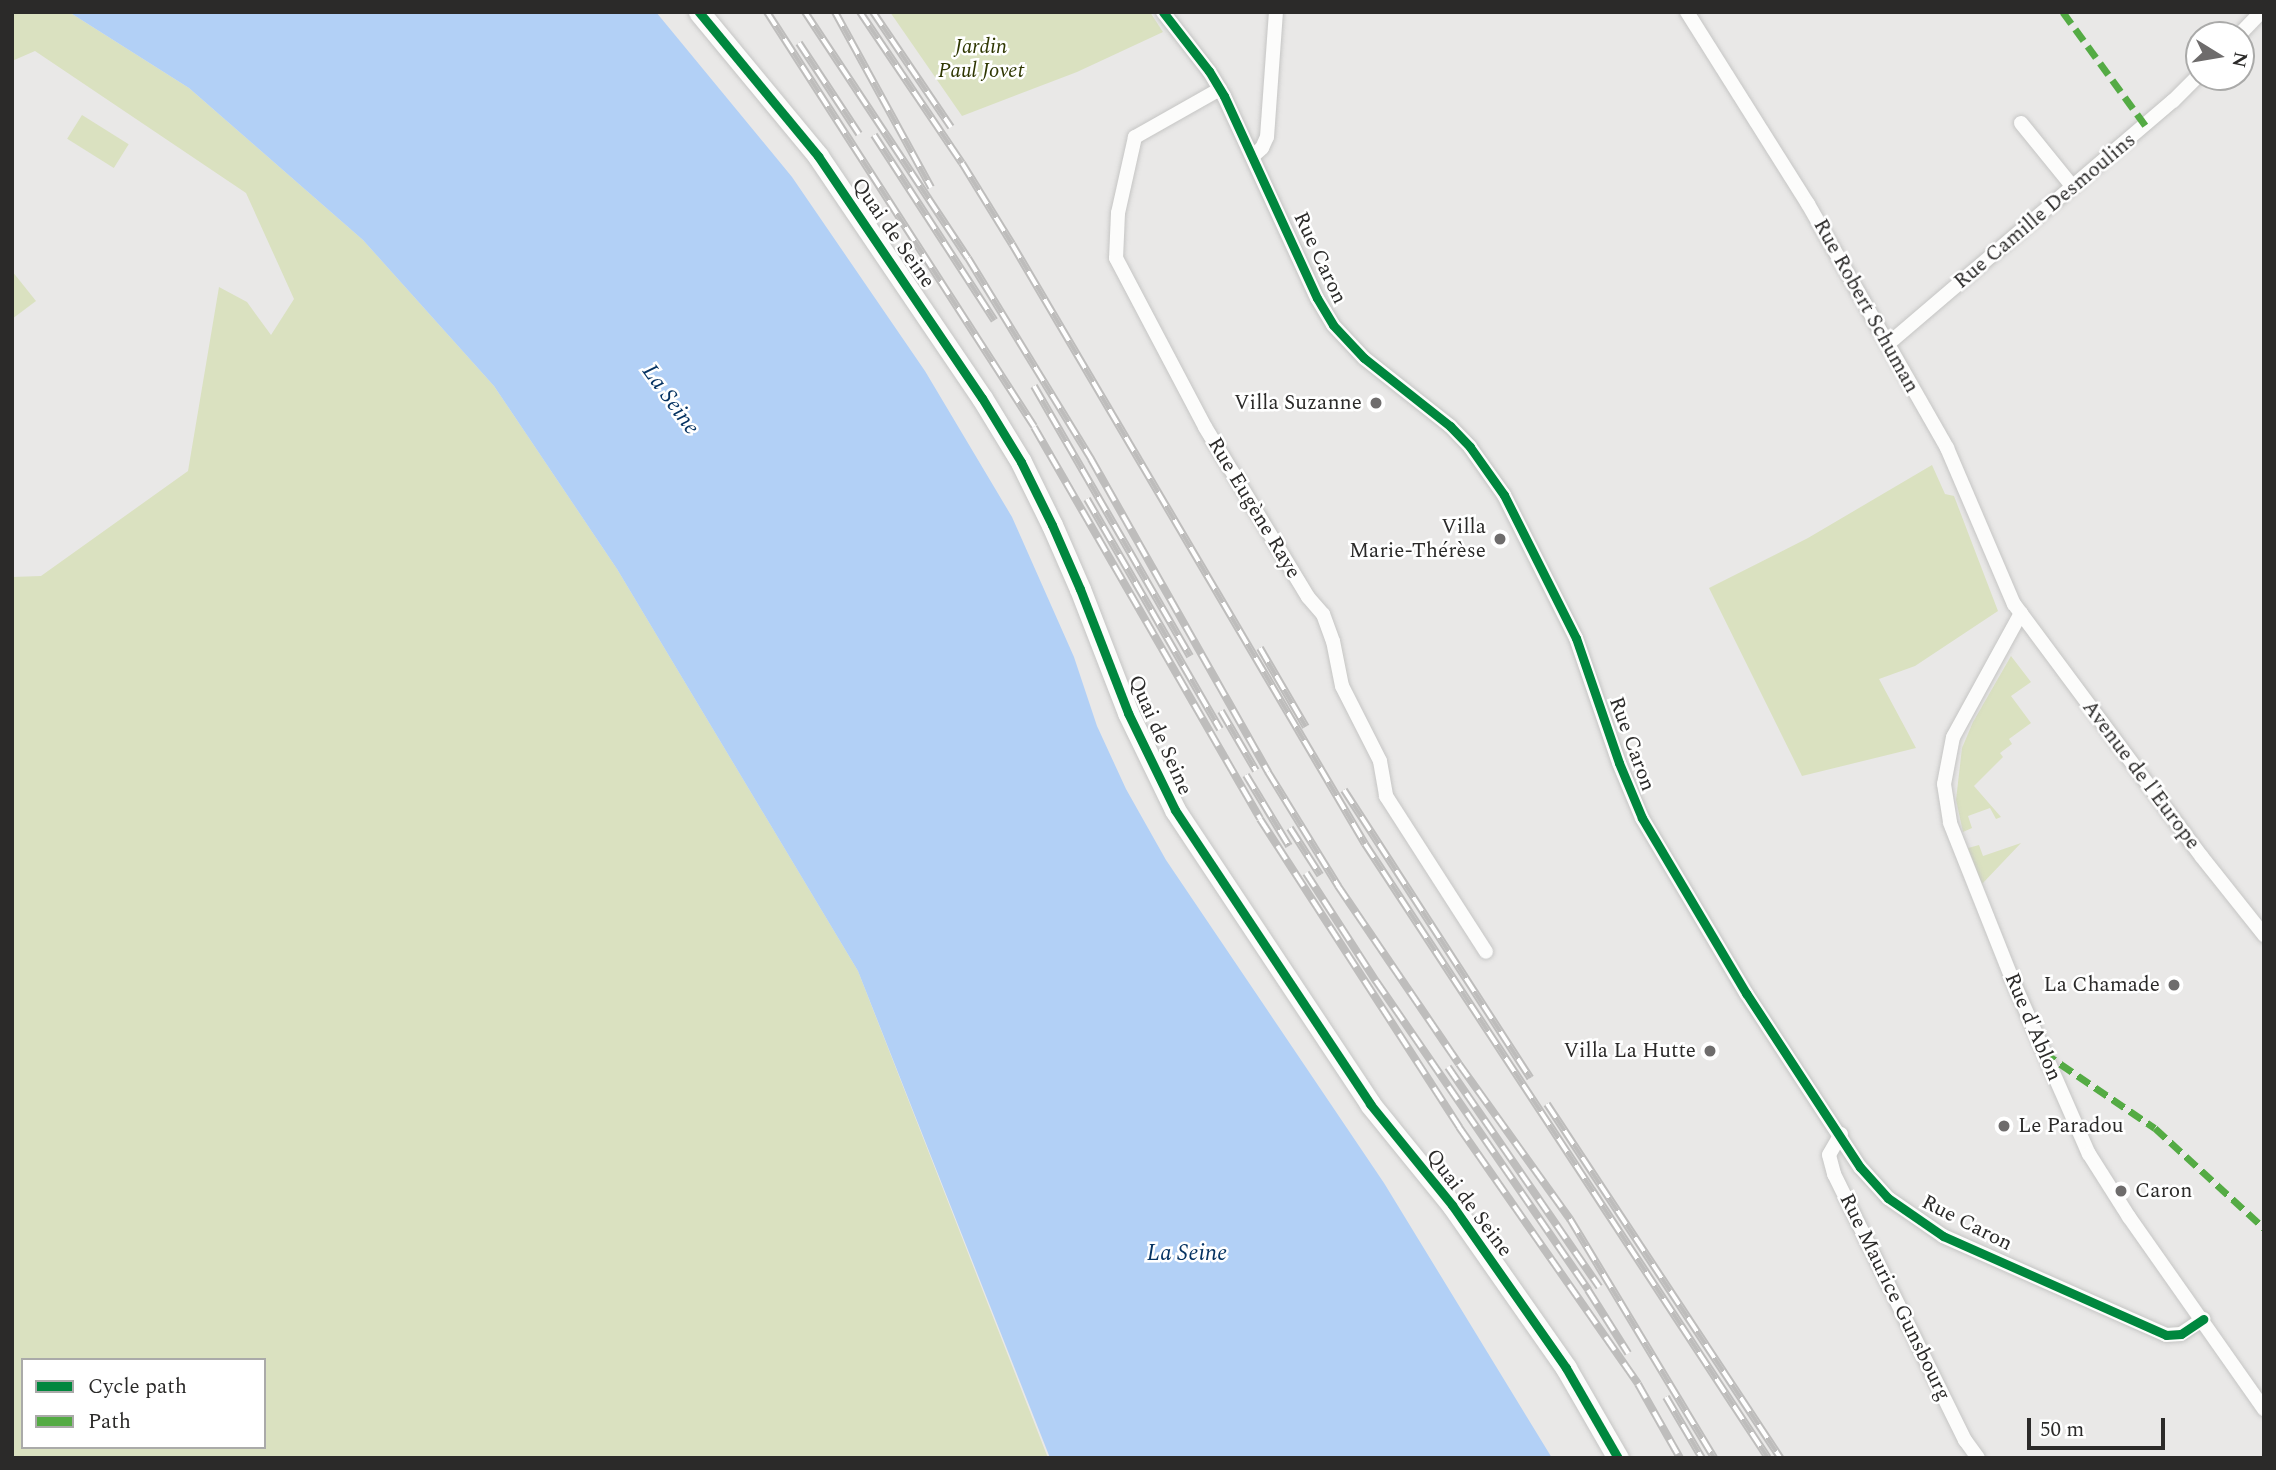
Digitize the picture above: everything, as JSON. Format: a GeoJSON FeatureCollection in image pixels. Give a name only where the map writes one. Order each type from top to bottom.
{"type":"FeatureCollection","features":[{"type":"Feature","properties":{"kind":"main road","name":"Quai de Seine"},"geometry":{"type":"LineString","coordinates":[[699,12],[818,156],[982,398],[1021,462],[1052,525],[1128,713],[1175,810],[1370,1104],[1452,1205],[1566,1368],[1618,1458]]}},
{"type":"Feature","properties":{"kind":"street","name":"Rue Caron"},"geometry":{"type":"LineString","coordinates":[[1163,12],[1220,89],[1317,298],[1333,326],[1364,358],[1450,426],[1470,447],[1504,495],[1576,638],[1619,763],[1642,818],[1746,993],[1841,1133],[1860,1167],[1888,1198],[1943,1236],[2166,1335],[2181,1334],[2203,1320]]}},
{"type":"Feature","properties":{"kind":"street"},"geometry":{"type":"LineString","coordinates":[[1253,156],[1262,148],[1267,137],[1276,12]]}},
{"type":"Feature","properties":{"kind":"street","name":"Rue Robert Schuman"},"geometry":{"type":"LineString","coordinates":[[1687,12],[1808,204],[1947,448],[2014,604],[2021,613]]}},
{"type":"Feature","properties":{"kind":"street","name":"Rue Eugène Raye"},"geometry":{"type":"LineString","coordinates":[[1220,89],[1135,138],[1118,213],[1116,258],[1205,427],[1308,597],[1323,614],[1333,642],[1342,686],[1380,761],[1387,796],[1486,952]]}},
{"type":"Feature","properties":{"kind":"street","name":"Rue Camille Desmoulins"},"geometry":{"type":"LineString","coordinates":[[1888,344],[2185,89]]}},
{"type":"Feature","properties":{"kind":"street"},"geometry":{"type":"LineString","coordinates":[[2021,123],[2072,186]]}},
{"type":"Feature","properties":{"kind":"street","name":"Avenue de l'Europe"},"geometry":{"type":"LineString","coordinates":[[2021,613],[2202,857],[2264,935]]}},
{"type":"Feature","properties":{"kind":"street","name":"Rue d'Ablon"},"geometry":{"type":"LineString","coordinates":[[2021,613],[1953,737],[1944,784],[1950,823],[2018,991],[2089,1154],[2129,1217],[2264,1409]]}},
{"type":"Feature","properties":{"kind":"street","name":"Rue Maurice Gunsbourg"},"geometry":{"type":"LineString","coordinates":[[1841,1133],[1829,1155],[1834,1174],[1965,1440],[1978,1458]]}},
{"type":"Feature","properties":{"kind":"green space"},"geometry":{"type":"Polygon","coordinates":[[[12,12],[69,12],[189,88],[363,240],[494,386],[617,569],[858,971],[1048,1458],[12,1458],[12,577],[41,576],[188,471],[219,287],[247,302],[271,335],[294,299],[246,193],[35,51],[12,61],[12,12]]]}},
{"type":"Feature","properties":{"kind":"green space","name":"Jardin Paul Jovet"},"geometry":{"type":"Polygon","coordinates":[[[890,12],[1150,12],[1163,32],[1077,72],[962,116],[890,12]]]}},
{"type":"Feature","properties":{"kind":"green space"},"geometry":{"type":"Polygon","coordinates":[[[82,115],[129,144],[114,168],[67,139],[82,115]]]}},
{"type":"Feature","properties":{"kind":"green space"},"geometry":{"type":"Polygon","coordinates":[[[12,271],[36,301],[12,319],[12,271]]]}},
{"type":"Feature","properties":{"kind":"green space"},"geometry":{"type":"Polygon","coordinates":[[[1932,465],[1945,494],[1954,496],[1998,611],[1915,666],[1879,679],[1916,748],[1802,776],[1709,588],[1808,538],[1932,465]]]}},
{"type":"Feature","properties":{"kind":"green space"},"geometry":{"type":"Polygon","coordinates":[[[2011,656],[2031,682],[2011,696],[2031,723],[2009,739],[2012,744],[2000,753],[2003,757],[1974,786],[2001,817],[1996,819],[1990,808],[1968,816],[1972,828],[1963,832],[1956,800],[1962,748],[1973,722],[2011,656]]]}},
{"type":"Feature","properties":{"kind":"green space"},"geometry":{"type":"Polygon","coordinates":[[[2021,843],[1982,884],[1968,848],[1979,845],[1983,856],[2021,843]]]}},
{"type":"Feature","properties":{"kind":"water","name":"La Seine"},"geometry":{"type":"Polygon","coordinates":[[[69,12],[656,12],[792,177],[925,371],[1012,517],[1074,657],[1097,726],[1126,789],[1166,860],[1384,1183],[1552,1458],[1050,1458],[858,971],[617,569],[494,386],[363,240],[189,88],[69,12]]]}},
{"type":"Feature","properties":{"kind":"railway"},"geometry":{"type":"LineString","coordinates":[[767,12],[1034,427],[1260,819],[1459,1127],[1638,1384],[1680,1458]]}},
{"type":"Feature","properties":{"kind":"railway"},"geometry":{"type":"LineString","coordinates":[[805,12],[968,258],[1091,459],[1268,772],[1338,886],[1459,1064],[1570,1219],[1714,1458]]}},
{"type":"Feature","properties":{"kind":"railway"},"geometry":{"type":"LineString","coordinates":[[835,12],[931,187]]}},
{"type":"Feature","properties":{"kind":"railway"},"geometry":{"type":"LineString","coordinates":[[860,12],[962,163],[1012,244],[1365,844],[1768,1458]]}},
{"type":"Feature","properties":{"kind":"railway"},"geometry":{"type":"LineString","coordinates":[[873,12],[951,127]]}},
{"type":"Feature","properties":{"kind":"railway"},"geometry":{"type":"LineString","coordinates":[[799,43],[859,134]]}},
{"type":"Feature","properties":{"kind":"railway"},"geometry":{"type":"LineString","coordinates":[[874,135],[994,320]]}},
{"type":"Feature","properties":{"kind":"railway"},"geometry":{"type":"LineString","coordinates":[[1034,386],[1190,656]]}},
{"type":"Feature","properties":{"kind":"railway"},"geometry":{"type":"LineString","coordinates":[[1087,499],[1220,729]]}},
{"type":"Feature","properties":{"kind":"railway"},"geometry":{"type":"LineString","coordinates":[[1260,648],[1306,727]]}},
{"type":"Feature","properties":{"kind":"railway"},"geometry":{"type":"LineString","coordinates":[[1221,711],[1256,771]]}},
{"type":"Feature","properties":{"kind":"railway"},"geometry":{"type":"LineString","coordinates":[[1246,775],[1289,846]]}},
{"type":"Feature","properties":{"kind":"railway"},"geometry":{"type":"LineString","coordinates":[[1344,790],[1530,1078]]}},
{"type":"Feature","properties":{"kind":"railway"},"geometry":{"type":"LineString","coordinates":[[1290,828],[1320,875]]}},
{"type":"Feature","properties":{"kind":"railway"},"geometry":{"type":"LineString","coordinates":[[1306,873],[1628,1353]]}},
{"type":"Feature","properties":{"kind":"railway"},"geometry":{"type":"LineString","coordinates":[[1448,1067],[1599,1287]]}},
{"type":"Feature","properties":{"kind":"railway"},"geometry":{"type":"LineString","coordinates":[[1547,1104],[1780,1458]]}},
{"type":"Feature","properties":{"kind":"railway"},"geometry":{"type":"LineString","coordinates":[[1666,1397],[1702,1458]]}},
{"type":"Feature","properties":{"kind":"marked path"},"geometry":{"type":"LineString","coordinates":[[2063,12],[2145,125]]}},
{"type":"Feature","properties":{"kind":"marked path"},"geometry":{"type":"LineString","coordinates":[[2043,1052],[2155,1128],[2264,1228]]}},
{"type":"Feature","properties":{"kind":"cycle path"},"geometry":{"type":"LineString","coordinates":[[699,12],[818,156],[982,398],[1021,462],[1052,525],[1128,713],[1175,810],[1370,1104],[1452,1205],[1566,1368],[1618,1458]]}},
{"type":"Feature","properties":{"kind":"cycle path"},"geometry":{"type":"LineString","coordinates":[[1163,12],[1209,71],[1224,96],[1317,298],[1333,325],[1364,358],[1450,426],[1470,447],[1504,495],[1576,638],[1619,763],[1642,818],[1746,993],[1860,1167],[1888,1198],[1943,1236],[2166,1335],[2181,1334],[2203,1319]]}},
{"type":"Feature","properties":{"kind":"place","name":"Villa Suzanne"},"geometry":{"type":"Point","coordinates":[1376,403]}},
{"type":"Feature","properties":{"kind":"place","name":"Villa Marie-Thérèse"},"geometry":{"type":"Point","coordinates":[1500,539]}},
{"type":"Feature","properties":{"kind":"place","name":"La Chamade"},"geometry":{"type":"Point","coordinates":[2174,985]}},
{"type":"Feature","properties":{"kind":"place","name":"Villa La Hutte"},"geometry":{"type":"Point","coordinates":[1710,1051]}},
{"type":"Feature","properties":{"kind":"place","name":"Le Paradou"},"geometry":{"type":"Point","coordinates":[2004,1126]}},
{"type":"Feature","properties":{"kind":"place","name":"Caron"},"geometry":{"type":"Point","coordinates":[2121,1191]}}]}
